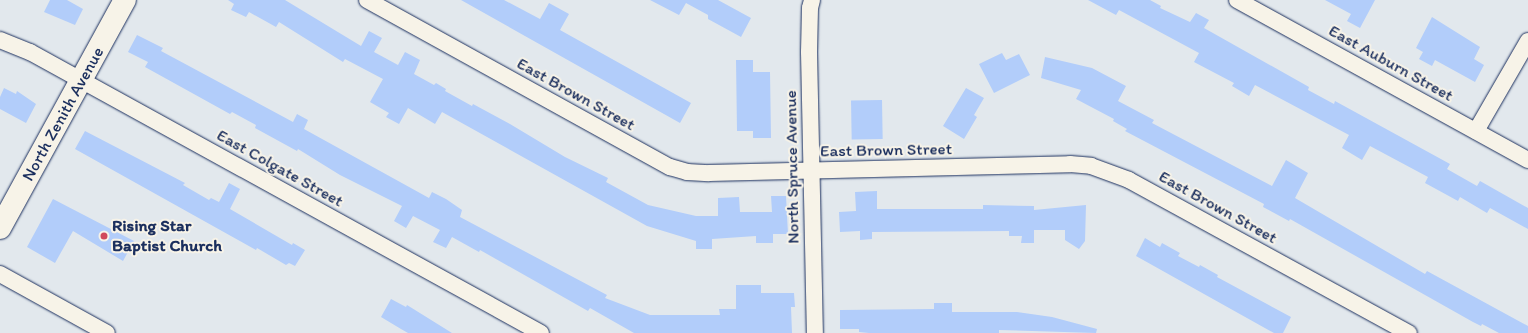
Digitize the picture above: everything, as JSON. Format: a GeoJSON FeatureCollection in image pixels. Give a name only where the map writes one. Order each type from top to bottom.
{"type":"FeatureCollection","features":[{"type":"Feature","properties":{"kind":"street","name":"North Zenith Avenue"},"geometry":{"type":"LineString","coordinates":[[0,228],[125,0]]}},
{"type":"Feature","properties":{"kind":"street","name":"East Brown Street"},"geometry":{"type":"LineString","coordinates":[[367,0],[670,167],[687,172],[709,173],[1062,164],[1091,166],[1129,180],[1409,333]]}},
{"type":"Feature","properties":{"kind":"street","name":"East Auburn Street"},"geometry":{"type":"LineString","coordinates":[[1237,0],[1528,160]]}},
{"type":"Feature","properties":{"kind":"street","name":"North Spruce Avenue"},"geometry":{"type":"LineString","coordinates":[[808,2],[815,333]]}},
{"type":"Feature","properties":{"kind":"street","name":"East Colgate Street"},"geometry":{"type":"LineString","coordinates":[[0,40],[30,52],[541,333]]}},
{"type":"Feature","properties":{"kind":"street"},"geometry":{"type":"LineString","coordinates":[[1476,131],[1528,41]]}},
{"type":"Feature","properties":{"kind":"street"},"geometry":{"type":"LineString","coordinates":[[0,274],[108,333]]}},
{"type":"Feature","properties":{"kind":"building"},"geometry":{"type":"Polygon","coordinates":[[[50,0],[67,0],[83,9],[75,25],[44,12],[50,0]]]}},
{"type":"Feature","properties":{"kind":"building"},"geometry":{"type":"Polygon","coordinates":[[[228,0],[285,0],[361,46],[369,31],[382,38],[374,52],[398,65],[405,52],[420,60],[414,74],[434,85],[436,83],[446,89],[445,91],[472,106],[473,104],[565,157],[608,178],[606,182],[648,205],[696,216],[718,216],[718,198],[739,197],[740,212],[772,212],[771,196],[786,196],[788,234],[773,234],[773,243],[756,243],[756,236],[712,239],[712,249],[696,249],[696,241],[647,226],[442,112],[435,124],[408,108],[399,124],[386,117],[389,113],[370,102],[383,79],[345,59],[343,62],[279,22],[276,27],[249,12],[246,17],[231,10],[234,4],[228,0]]]}},
{"type":"Feature","properties":{"kind":"building"},"geometry":{"type":"Polygon","coordinates":[[[461,0],[504,0],[540,19],[549,3],[569,14],[560,30],[691,103],[680,123],[461,0]]]}},
{"type":"Feature","properties":{"kind":"building"},"geometry":{"type":"Polygon","coordinates":[[[650,0],[718,0],[751,18],[741,37],[708,19],[708,15],[686,3],[679,15],[650,0]]]}},
{"type":"Feature","properties":{"kind":"building"},"geometry":{"type":"Polygon","coordinates":[[[1088,0],[1150,0],[1161,6],[1160,8],[1190,22],[1196,13],[1209,20],[1204,28],[1309,87],[1308,90],[1334,104],[1335,101],[1450,164],[1447,169],[1477,186],[1480,181],[1528,208],[1528,229],[1490,208],[1487,213],[1460,197],[1458,201],[1425,183],[1428,177],[1370,146],[1362,160],[1342,148],[1349,135],[1255,85],[1249,96],[1232,86],[1234,83],[1194,62],[1199,53],[1119,10],[1116,15],[1088,0]]]}},
{"type":"Feature","properties":{"kind":"building"},"geometry":{"type":"Polygon","coordinates":[[[1325,0],[1375,0],[1360,28],[1347,21],[1351,14],[1325,0]]]}},
{"type":"Feature","properties":{"kind":"building"},"geometry":{"type":"Polygon","coordinates":[[[1432,17],[1480,47],[1474,59],[1484,65],[1475,82],[1435,60],[1432,66],[1419,59],[1423,52],[1416,48],[1432,17]]]}},
{"type":"Feature","properties":{"kind":"building"},"geometry":{"type":"Polygon","coordinates":[[[137,35],[163,48],[161,51],[293,122],[297,114],[308,120],[304,129],[429,198],[432,192],[446,199],[462,210],[460,217],[607,295],[605,298],[650,315],[720,315],[719,309],[736,309],[736,285],[761,285],[761,293],[794,293],[795,307],[791,307],[792,333],[634,333],[590,308],[588,311],[480,250],[479,252],[452,237],[446,248],[433,242],[440,230],[413,216],[406,228],[394,221],[402,206],[340,175],[298,149],[297,151],[255,128],[256,125],[232,112],[230,114],[145,67],[148,62],[128,52],[137,35]]]}},
{"type":"Feature","properties":{"kind":"building"},"geometry":{"type":"Polygon","coordinates":[[[1002,53],[1006,60],[1019,54],[1030,75],[994,93],[979,64],[1002,53]]]}},
{"type":"Feature","properties":{"kind":"building"},"geometry":{"type":"Polygon","coordinates":[[[1045,57],[1092,68],[1126,86],[1118,101],[1154,120],[1152,123],[1272,186],[1286,160],[1308,173],[1295,198],[1425,274],[1427,271],[1528,326],[1528,333],[1499,333],[1482,324],[1481,326],[1473,322],[1290,219],[1289,221],[1263,207],[1264,204],[1125,131],[1127,129],[1113,121],[1114,119],[1076,99],[1081,90],[1041,78],[1045,57]]]}},
{"type":"Feature","properties":{"kind":"building"},"geometry":{"type":"Polygon","coordinates":[[[736,60],[753,60],[753,72],[770,72],[771,138],[753,138],[753,131],[737,131],[736,60]]]}},
{"type":"Feature","properties":{"kind":"building"},"geometry":{"type":"Polygon","coordinates":[[[4,88],[16,94],[17,91],[36,104],[26,123],[0,109],[0,97],[4,88]]]}},
{"type":"Feature","properties":{"kind":"building"},"geometry":{"type":"Polygon","coordinates":[[[966,88],[984,98],[974,115],[977,117],[964,139],[943,126],[966,88]]]}},
{"type":"Feature","properties":{"kind":"building"},"geometry":{"type":"Polygon","coordinates":[[[882,100],[883,139],[852,140],[851,101],[882,100]]]}},
{"type":"Feature","properties":{"kind":"building"},"geometry":{"type":"Polygon","coordinates":[[[85,131],[185,183],[183,185],[209,200],[211,198],[219,202],[229,183],[240,189],[230,209],[292,245],[293,243],[305,250],[295,266],[289,263],[286,265],[257,248],[256,250],[75,149],[85,131]]]}},
{"type":"Feature","properties":{"kind":"building"},"geometry":{"type":"Polygon","coordinates":[[[877,191],[877,209],[983,209],[983,205],[1034,206],[1034,210],[1086,205],[1085,241],[1079,249],[1065,240],[1065,230],[1034,230],[1034,243],[1021,243],[1022,236],[1009,236],[1009,231],[872,232],[872,239],[860,240],[860,231],[840,232],[839,212],[856,211],[855,192],[877,191]]]}},
{"type":"Feature","properties":{"kind":"building","name":"Rising Star Baptist Church"},"geometry":{"type":"Polygon","coordinates":[[[53,199],[134,241],[123,261],[73,231],[55,263],[27,247],[53,199]]]}},
{"type":"Feature","properties":{"kind":"building"},"geometry":{"type":"Polygon","coordinates":[[[1145,238],[1160,247],[1162,243],[1180,253],[1178,256],[1199,267],[1200,265],[1218,275],[1217,277],[1291,317],[1283,333],[1274,333],[1136,256],[1145,238]]]}},
{"type":"Feature","properties":{"kind":"building"},"geometry":{"type":"Polygon","coordinates":[[[391,299],[406,307],[407,305],[452,333],[408,333],[381,317],[391,299]]]}},
{"type":"Feature","properties":{"kind":"building"},"geometry":{"type":"Polygon","coordinates":[[[934,303],[952,303],[952,312],[1017,312],[1052,317],[1097,329],[1096,333],[999,330],[999,333],[869,333],[859,332],[859,329],[840,329],[840,310],[934,309],[934,303]]]}},
{"type":"Feature","properties":{"kind":"place","name":"Rising Star Baptist Church"},"geometry":{"type":"Point","coordinates":[104,236]}}]}
